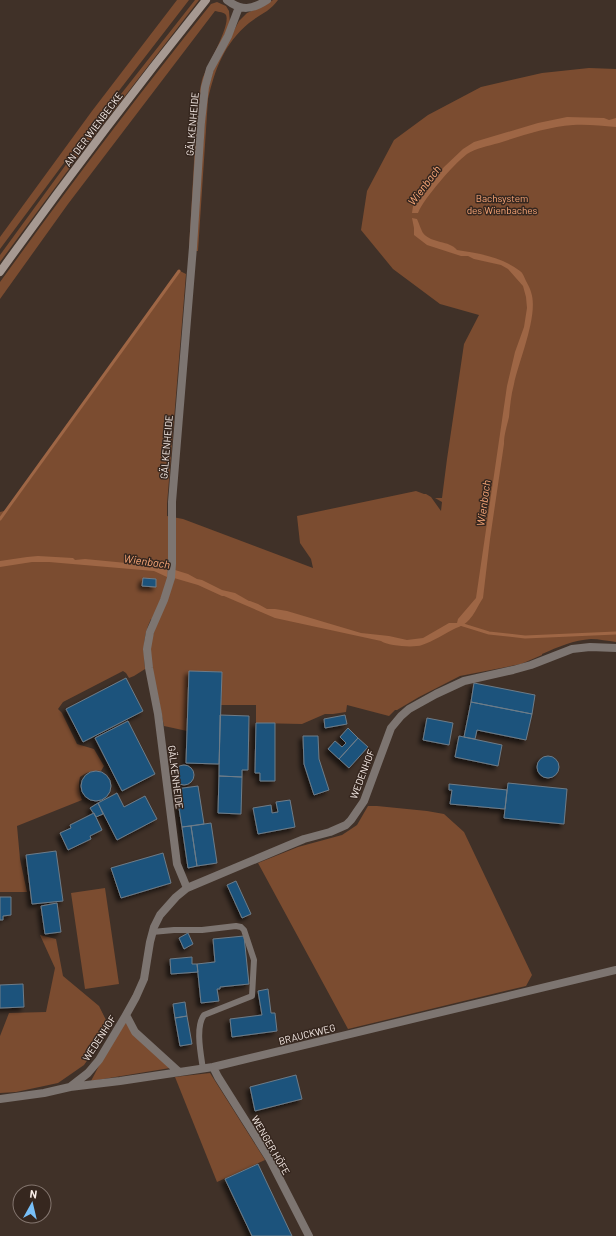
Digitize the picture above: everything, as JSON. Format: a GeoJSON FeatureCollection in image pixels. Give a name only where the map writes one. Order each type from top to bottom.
{"type":"FeatureCollection","features":[{"type":"Feature","properties":{"kind":"street","name":"AN DER WIENBECKE"},"geometry":{"type":"LineString","coordinates":[[0,272],[62,186],[206,0]]}},
{"type":"Feature","properties":{"kind":"street"},"geometry":{"type":"LineString","coordinates":[[228,0],[239,7],[248,8],[254,7],[267,0]]}},
{"type":"Feature","properties":{"kind":"street","name":"GÄLKENHEIDE"},"geometry":{"type":"LineString","coordinates":[[187,888],[181,877],[177,864],[158,714],[147,659],[147,649],[150,632],[164,600],[170,581],[172,564],[172,502],[193,247],[203,99],[210,69],[228,36],[239,7]]}},
{"type":"Feature","properties":{"kind":"street","name":"WEDENHOF"},"geometry":{"type":"LineString","coordinates":[[70,1087],[88,1073],[99,1060],[126,1016],[144,979],[152,932],[160,915],[176,897],[187,888],[286,846],[304,839],[330,832],[346,825],[364,801],[391,728],[396,720],[409,709],[464,681],[531,665],[572,649],[590,647],[616,648]]}},
{"type":"Feature","properties":{"kind":"street","name":"BRAUCKWEG"},"geometry":{"type":"LineString","coordinates":[[0,1099],[38,1094],[70,1087],[213,1067],[616,970]]}},
{"type":"Feature","properties":{"kind":"street","name":"WEDENHOF"},"geometry":{"type":"LineString","coordinates":[[126,1016],[135,1032],[179,1072]]}},
{"type":"Feature","properties":{"kind":"street","name":"WENGER HÖFE"},"geometry":{"type":"LineString","coordinates":[[213,1067],[269,1158],[309,1236]]}},
{"type":"Feature","properties":{"kind":"lane"},"geometry":{"type":"LineString","coordinates":[[152,932],[202,930],[236,926],[242,927],[244,930],[254,960],[252,996],[204,1015],[201,1018],[199,1044],[203,1068]]}},
{"type":"Feature","properties":{"kind":"green space"},"geometry":{"type":"Polygon","coordinates":[[[177,0],[189,0],[84,136],[0,249],[0,237],[92,111],[177,0]]]}},
{"type":"Feature","properties":{"kind":"green space"},"geometry":{"type":"Polygon","coordinates":[[[195,0],[199,0],[77,158],[0,262],[0,255],[73,155],[195,0]]]}},
{"type":"Feature","properties":{"kind":"green space"},"geometry":{"type":"Polygon","coordinates":[[[273,0],[278,0],[268,10],[240,31],[227,48],[217,67],[208,99],[198,251],[195,251],[207,92],[214,69],[239,21],[247,13],[273,0]]]}},
{"type":"Feature","properties":{"kind":"green space"},"geometry":{"type":"Polygon","coordinates":[[[217,2],[226,6],[229,11],[230,23],[209,67],[190,248],[195,144],[200,87],[204,74],[222,37],[227,20],[225,14],[215,11],[68,204],[0,299],[0,282],[157,73],[211,4],[217,2]]]}},
{"type":"Feature","properties":{"kind":"green space","name":"Bachsystem des Wienbaches"},"geometry":{"type":"Polygon","coordinates":[[[589,68],[616,69],[616,642],[594,639],[578,641],[566,644],[521,664],[460,676],[395,710],[389,716],[347,705],[346,712],[325,714],[302,724],[256,723],[256,705],[221,705],[222,672],[189,671],[187,731],[164,726],[150,652],[156,625],[153,619],[151,619],[146,631],[144,643],[145,669],[129,678],[123,671],[63,702],[58,709],[62,713],[77,744],[94,749],[104,766],[101,771],[90,772],[80,777],[79,788],[82,800],[17,826],[20,859],[27,892],[0,892],[0,512],[8,510],[180,271],[186,274],[167,516],[183,519],[313,568],[311,559],[300,543],[297,516],[416,491],[431,497],[441,511],[442,502],[435,498],[442,498],[464,344],[479,315],[440,304],[393,269],[361,230],[367,191],[394,140],[428,115],[481,87],[542,73],[589,68]]]}},
{"type":"Feature","properties":{"kind":"green space"},"geometry":{"type":"Polygon","coordinates":[[[368,806],[427,811],[444,814],[464,832],[532,975],[526,986],[348,1029],[258,863],[298,847],[342,835],[357,825],[368,806]]]}},
{"type":"Feature","properties":{"kind":"green space"},"geometry":{"type":"Polygon","coordinates":[[[105,888],[119,984],[85,989],[71,893],[105,888]]]}},
{"type":"Feature","properties":{"kind":"green space"},"geometry":{"type":"Polygon","coordinates":[[[40,935],[56,939],[63,976],[99,1006],[110,1028],[84,1065],[58,1083],[16,1092],[0,1093],[0,1036],[9,1013],[46,1012],[55,968],[40,935]]]}},
{"type":"Feature","properties":{"kind":"green space"},"geometry":{"type":"Polygon","coordinates":[[[123,1020],[170,1068],[91,1081],[123,1020]]]}},
{"type":"Feature","properties":{"kind":"green space"},"geometry":{"type":"Polygon","coordinates":[[[210,1073],[265,1160],[217,1182],[175,1077],[210,1073]]]}},
{"type":"Feature","properties":{"kind":"shaded area"},"geometry":{"type":"Polygon","coordinates":[[[567,117],[604,118],[609,120],[616,118],[616,127],[578,125],[545,129],[474,150],[461,159],[447,173],[426,199],[418,213],[412,213],[413,206],[419,196],[444,167],[463,149],[474,142],[538,123],[567,117]]]}},
{"type":"Feature","properties":{"kind":"shaded area"},"geometry":{"type":"Polygon","coordinates":[[[412,218],[417,219],[423,233],[431,239],[450,245],[457,250],[481,254],[506,262],[513,266],[523,274],[530,289],[533,302],[530,325],[516,374],[505,433],[483,598],[472,616],[466,623],[426,644],[418,646],[401,646],[275,618],[198,585],[174,578],[175,570],[188,574],[222,590],[235,593],[267,609],[287,611],[361,633],[389,636],[407,640],[423,638],[449,623],[457,623],[458,619],[476,598],[507,386],[515,352],[524,327],[527,308],[526,297],[523,286],[508,269],[501,265],[474,259],[468,256],[461,256],[427,245],[414,235],[412,218]]]}},
{"type":"Feature","properties":{"kind":"shaded area"},"geometry":{"type":"Polygon","coordinates":[[[38,556],[168,567],[167,577],[154,571],[49,562],[32,562],[0,567],[0,561],[38,556]]]}},
{"type":"Feature","properties":{"kind":"building"},"geometry":{"type":"Polygon","coordinates":[[[143,578],[156,579],[156,587],[142,586],[143,578]]]}},
{"type":"Feature","properties":{"kind":"building"},"geometry":{"type":"Polygon","coordinates":[[[189,671],[222,672],[219,764],[186,763],[189,671]]]}},
{"type":"Feature","properties":{"kind":"building"},"geometry":{"type":"Polygon","coordinates":[[[126,678],[143,711],[83,742],[66,709],[126,678]]]}},
{"type":"Feature","properties":{"kind":"building"},"geometry":{"type":"Polygon","coordinates":[[[474,683],[535,695],[532,714],[471,702],[474,683]]]}},
{"type":"Feature","properties":{"kind":"building"},"geometry":{"type":"Polygon","coordinates":[[[471,702],[532,714],[526,740],[477,730],[475,739],[464,737],[471,702]]]}},
{"type":"Feature","properties":{"kind":"building"},"geometry":{"type":"Polygon","coordinates":[[[220,715],[249,716],[248,770],[242,770],[242,777],[219,776],[220,715]]]}},
{"type":"Feature","properties":{"kind":"building"},"geometry":{"type":"Polygon","coordinates":[[[345,715],[347,724],[325,728],[324,719],[345,715]]]}},
{"type":"Feature","properties":{"kind":"building"},"geometry":{"type":"Polygon","coordinates":[[[427,718],[453,723],[449,745],[423,740],[427,718]]]}},
{"type":"Feature","properties":{"kind":"building"},"geometry":{"type":"Polygon","coordinates":[[[128,721],[155,774],[122,791],[95,738],[128,721]]]}},
{"type":"Feature","properties":{"kind":"building"},"geometry":{"type":"Polygon","coordinates":[[[256,723],[275,723],[275,781],[260,781],[260,773],[255,773],[256,723]]]}},
{"type":"Feature","properties":{"kind":"building"},"geometry":{"type":"Polygon","coordinates":[[[348,728],[358,738],[339,759],[328,749],[335,741],[342,747],[346,743],[340,737],[348,728]]]}},
{"type":"Feature","properties":{"kind":"building"},"geometry":{"type":"Polygon","coordinates":[[[303,736],[318,736],[319,759],[329,790],[314,795],[304,764],[303,736]]]}},
{"type":"Feature","properties":{"kind":"building"},"geometry":{"type":"Polygon","coordinates":[[[459,736],[502,745],[498,766],[455,757],[459,736]]]}},
{"type":"Feature","properties":{"kind":"building"},"geometry":{"type":"Polygon","coordinates":[[[358,738],[368,747],[349,768],[339,759],[358,738]]]}},
{"type":"Feature","properties":{"kind":"building"},"geometry":{"type":"Polygon","coordinates":[[[548,756],[556,759],[559,767],[556,775],[548,778],[540,775],[537,767],[540,759],[548,756]]]}},
{"type":"Feature","properties":{"kind":"building"},"geometry":{"type":"Polygon","coordinates":[[[184,765],[191,768],[194,775],[191,782],[184,785],[177,782],[174,775],[177,768],[184,765]]]}},
{"type":"Feature","properties":{"kind":"building"},"geometry":{"type":"Polygon","coordinates":[[[96,771],[107,775],[111,786],[107,797],[96,801],[85,797],[81,786],[85,775],[96,771]]]}},
{"type":"Feature","properties":{"kind":"building"},"geometry":{"type":"Polygon","coordinates":[[[219,776],[242,777],[241,814],[218,813],[219,776]]]}},
{"type":"Feature","properties":{"kind":"building"},"geometry":{"type":"Polygon","coordinates":[[[508,783],[567,789],[564,824],[504,818],[508,783]]]}},
{"type":"Feature","properties":{"kind":"building"},"geometry":{"type":"Polygon","coordinates":[[[449,784],[507,790],[505,809],[450,804],[452,790],[449,790],[449,784]]]}},
{"type":"Feature","properties":{"kind":"building"},"geometry":{"type":"Polygon","coordinates":[[[198,786],[204,824],[182,827],[176,789],[198,786]]]}},
{"type":"Feature","properties":{"kind":"building"},"geometry":{"type":"Polygon","coordinates":[[[117,793],[124,807],[145,796],[157,819],[117,840],[98,803],[117,793]]]}},
{"type":"Feature","properties":{"kind":"building"},"geometry":{"type":"Polygon","coordinates":[[[290,800],[295,827],[258,834],[253,808],[271,805],[272,813],[278,812],[276,802],[290,800]]]}},
{"type":"Feature","properties":{"kind":"building"},"geometry":{"type":"Polygon","coordinates":[[[98,803],[103,814],[96,817],[90,808],[98,803]]]}},
{"type":"Feature","properties":{"kind":"building"},"geometry":{"type":"Polygon","coordinates":[[[94,813],[102,830],[90,836],[91,839],[68,850],[60,833],[71,828],[70,825],[94,813]]]}},
{"type":"Feature","properties":{"kind":"building"},"geometry":{"type":"Polygon","coordinates":[[[211,823],[217,863],[197,866],[191,826],[211,823]]]}},
{"type":"Feature","properties":{"kind":"building"},"geometry":{"type":"Polygon","coordinates":[[[191,826],[197,866],[188,868],[182,827],[191,826]]]}},
{"type":"Feature","properties":{"kind":"building"},"geometry":{"type":"Polygon","coordinates":[[[56,851],[63,901],[32,904],[26,855],[56,851]]]}},
{"type":"Feature","properties":{"kind":"building"},"geometry":{"type":"Polygon","coordinates":[[[163,853],[171,883],[121,898],[111,868],[163,853]]]}},
{"type":"Feature","properties":{"kind":"building"},"geometry":{"type":"Polygon","coordinates":[[[236,881],[251,914],[242,918],[227,885],[236,881]]]}},
{"type":"Feature","properties":{"kind":"building"},"geometry":{"type":"Polygon","coordinates":[[[0,897],[11,897],[11,915],[3,916],[3,920],[0,920],[0,897]]]}},
{"type":"Feature","properties":{"kind":"building"},"geometry":{"type":"Polygon","coordinates":[[[57,903],[61,932],[45,934],[41,906],[57,903]]]}},
{"type":"Feature","properties":{"kind":"building"},"geometry":{"type":"Polygon","coordinates":[[[188,933],[193,944],[184,949],[179,938],[188,933]]]}},
{"type":"Feature","properties":{"kind":"building"},"geometry":{"type":"Polygon","coordinates":[[[244,936],[249,984],[220,987],[220,989],[217,989],[219,1001],[201,1003],[197,964],[215,962],[213,939],[244,936]]]}},
{"type":"Feature","properties":{"kind":"building"},"geometry":{"type":"Polygon","coordinates":[[[192,957],[192,964],[197,964],[198,972],[171,974],[170,959],[192,957]]]}},
{"type":"Feature","properties":{"kind":"building"},"geometry":{"type":"Polygon","coordinates":[[[23,984],[24,1007],[0,1008],[0,985],[23,984]]]}},
{"type":"Feature","properties":{"kind":"building"},"geometry":{"type":"Polygon","coordinates":[[[268,989],[271,1013],[275,1013],[277,1031],[232,1037],[230,1019],[262,1015],[258,991],[268,989]]]}},
{"type":"Feature","properties":{"kind":"building"},"geometry":{"type":"Polygon","coordinates":[[[185,1002],[187,1016],[175,1018],[173,1004],[185,1002]]]}},
{"type":"Feature","properties":{"kind":"building"},"geometry":{"type":"Polygon","coordinates":[[[187,1016],[192,1044],[180,1046],[175,1018],[187,1016]]]}},
{"type":"Feature","properties":{"kind":"building"},"geometry":{"type":"Polygon","coordinates":[[[296,1075],[302,1099],[255,1111],[250,1087],[296,1075]]]}},
{"type":"Feature","properties":{"kind":"building"},"geometry":{"type":"Polygon","coordinates":[[[258,1164],[292,1236],[252,1236],[225,1179],[258,1164]]]}},
{"type":"Feature","properties":{"kind":"waterway"},"geometry":{"type":"LineString","coordinates":[[0,519],[179,271]]}},
{"type":"Feature","properties":{"kind":"waterway"},"geometry":{"type":"LineString","coordinates":[[460,624],[489,633],[525,637],[616,633]]}},
{"type":"Feature","properties":{"kind":"water label","name":"Wienbach"},"geometry":{"type":"Point","coordinates":[424,185]}},
{"type":"Feature","properties":{"kind":"water label","name":"Wienbach"},"geometry":{"type":"Point","coordinates":[483,503]}},
{"type":"Feature","properties":{"kind":"water label","name":"Wienbach"},"geometry":{"type":"Point","coordinates":[147,561]}}]}
